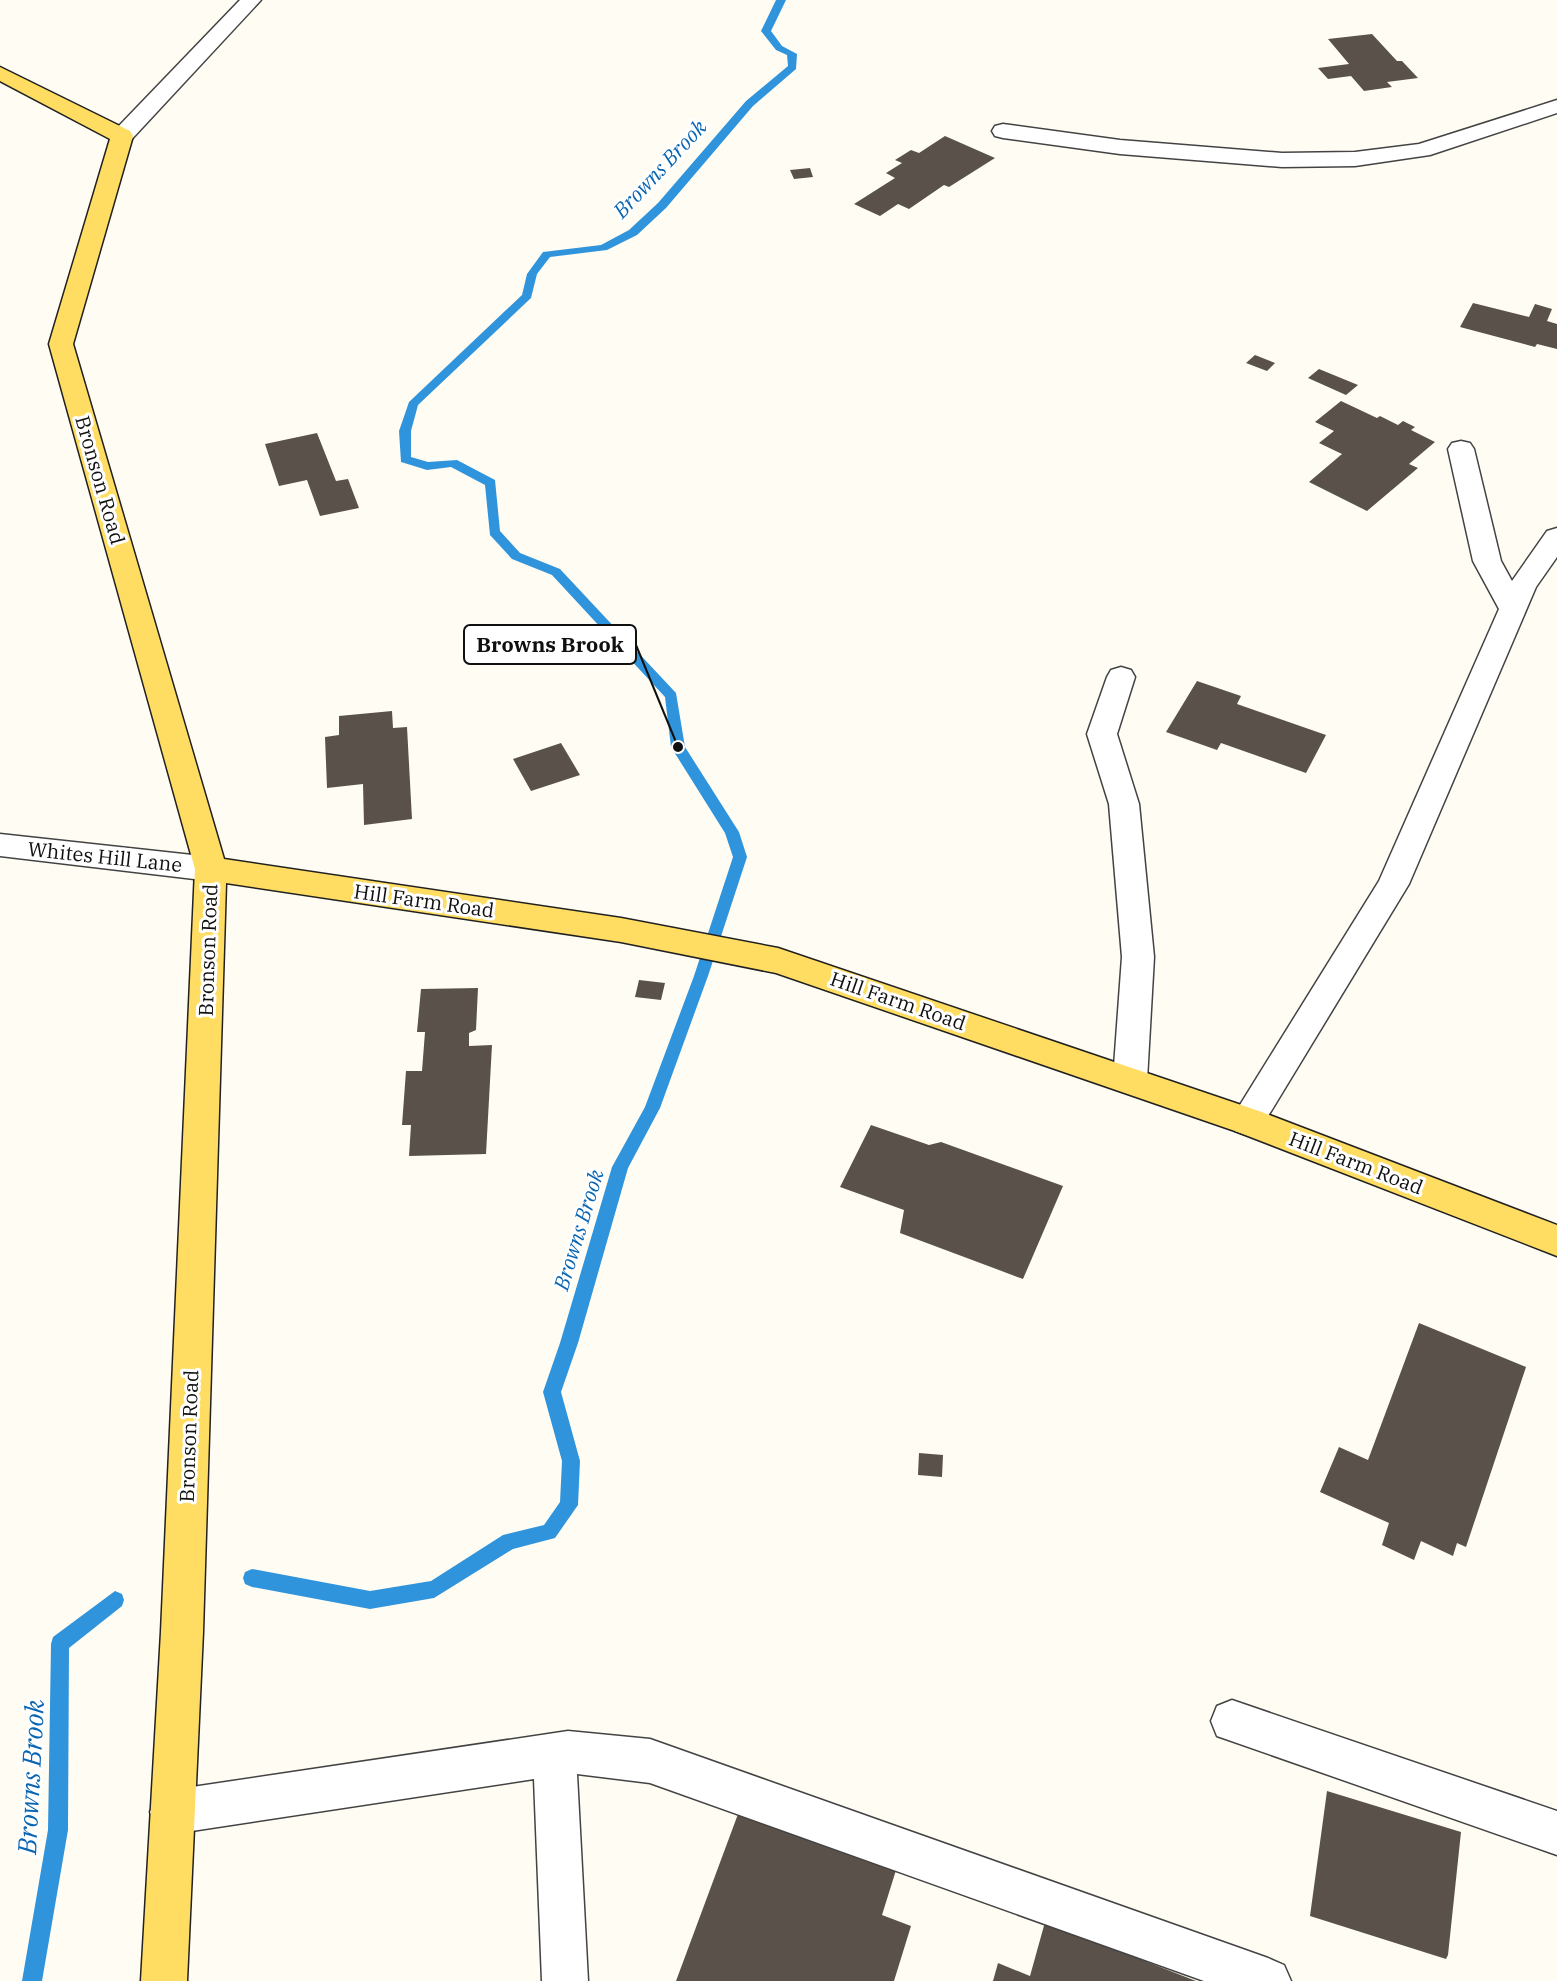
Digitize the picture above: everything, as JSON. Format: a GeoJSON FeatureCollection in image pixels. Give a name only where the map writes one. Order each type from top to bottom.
{"type":"FeatureCollection","features":[{"type":"Feature","properties":{"kind":"main road"},"geometry":{"type":"LineString","coordinates":[[0,73],[122,136]]}},
{"type":"Feature","properties":{"kind":"main road","name":"Bronson Road"},"geometry":{"type":"LineString","coordinates":[[122,136],[61,344],[211,869],[182,1632],[164,1981]]}},
{"type":"Feature","properties":{"kind":"main road","name":"Hill Farm Road"},"geometry":{"type":"LineString","coordinates":[[211,869],[621,930],[778,961],[1247,1121],[1557,1241]]}},
{"type":"Feature","properties":{"kind":"street","name":"Bronson Road"},"geometry":{"type":"LineString","coordinates":[[122,136],[251,0]]}},
{"type":"Feature","properties":{"kind":"street"},"geometry":{"type":"LineString","coordinates":[[1003,131],[1120,147],[1282,160],[1355,159],[1422,150],[1557,106]]}},
{"type":"Feature","properties":{"kind":"street"},"geometry":{"type":"LineString","coordinates":[[1461,449],[1487,561],[1513,609]]}},
{"type":"Feature","properties":{"kind":"street"},"geometry":{"type":"LineString","coordinates":[[1247,1121],[1393,884],[1523,585],[1557,537]]}},
{"type":"Feature","properties":{"kind":"street"},"geometry":{"type":"LineString","coordinates":[[1121,677],[1102,734],[1124,804],[1138,957],[1130,1080]]}},
{"type":"Feature","properties":{"kind":"street","name":"Whites Hill Lane"},"geometry":{"type":"LineString","coordinates":[[0,845],[211,869]]}},
{"type":"Feature","properties":{"kind":"street"},"geometry":{"type":"LineString","coordinates":[[1232,1721],[1557,1833]]}},
{"type":"Feature","properties":{"kind":"street"},"geometry":{"type":"LineString","coordinates":[[172,1812],[554,1753],[568,1752],[650,1761],[1268,1981]]}},
{"type":"Feature","properties":{"kind":"street"},"geometry":{"type":"LineString","coordinates":[[554,1753],[565,1981]]}},
{"type":"Feature","properties":{"kind":"building"},"geometry":{"type":"Polygon","coordinates":[[[1372,34],[1397,61],[1402,61],[1418,78],[1387,82],[1392,87],[1364,91],[1351,76],[1328,79],[1318,68],[1349,64],[1328,39],[1372,34]]]}},
{"type":"Feature","properties":{"kind":"building"},"geometry":{"type":"Polygon","coordinates":[[[945,136],[995,158],[949,187],[944,185],[909,209],[898,204],[880,216],[854,204],[895,178],[886,173],[902,163],[895,160],[911,150],[919,153],[945,136]]]}},
{"type":"Feature","properties":{"kind":"building"},"geometry":{"type":"Polygon","coordinates":[[[810,168],[813,177],[794,179],[790,170],[810,168]]]}},
{"type":"Feature","properties":{"kind":"building"},"geometry":{"type":"Polygon","coordinates":[[[1473,303],[1529,317],[1535,304],[1552,309],[1547,321],[1557,324],[1557,349],[1537,344],[1535,347],[1460,327],[1473,303]]]}},
{"type":"Feature","properties":{"kind":"building"},"geometry":{"type":"Polygon","coordinates":[[[1255,355],[1275,363],[1267,371],[1246,363],[1255,355]]]}},
{"type":"Feature","properties":{"kind":"building"},"geometry":{"type":"Polygon","coordinates":[[[1319,369],[1358,385],[1346,395],[1308,378],[1319,369]]]}},
{"type":"Feature","properties":{"kind":"building"},"geometry":{"type":"Polygon","coordinates":[[[1341,401],[1398,425],[1403,421],[1415,427],[1411,430],[1435,442],[1409,464],[1418,468],[1367,511],[1309,482],[1342,454],[1319,443],[1334,431],[1315,422],[1341,401]]]}},
{"type":"Feature","properties":{"kind":"building"},"geometry":{"type":"Polygon","coordinates":[[[317,433],[336,481],[348,479],[359,508],[320,516],[307,480],[279,486],[265,444],[317,433]]]}},
{"type":"Feature","properties":{"kind":"building"},"geometry":{"type":"Polygon","coordinates":[[[1197,681],[1241,696],[1237,704],[1326,735],[1306,773],[1221,743],[1217,750],[1166,732],[1197,681]]]}},
{"type":"Feature","properties":{"kind":"building"},"geometry":{"type":"Polygon","coordinates":[[[392,711],[393,728],[407,727],[412,819],[364,825],[363,784],[327,788],[325,737],[339,735],[339,716],[392,711]]]}},
{"type":"Feature","properties":{"kind":"building"},"geometry":{"type":"Polygon","coordinates":[[[561,743],[580,775],[531,791],[513,759],[561,743]]]}},
{"type":"Feature","properties":{"kind":"building"},"geometry":{"type":"Polygon","coordinates":[[[639,980],[665,983],[661,1000],[635,997],[639,980]]]}},
{"type":"Feature","properties":{"kind":"building"},"geometry":{"type":"Polygon","coordinates":[[[478,988],[476,1030],[469,1033],[469,1046],[492,1045],[486,1154],[409,1156],[411,1125],[402,1125],[406,1071],[422,1071],[425,1032],[417,1032],[421,989],[478,988]]]}},
{"type":"Feature","properties":{"kind":"building"},"geometry":{"type":"Polygon","coordinates":[[[871,1125],[929,1145],[941,1142],[1063,1186],[1023,1279],[900,1233],[904,1210],[840,1187],[871,1125]]]}},
{"type":"Feature","properties":{"kind":"building"},"geometry":{"type":"Polygon","coordinates":[[[1419,1323],[1526,1367],[1466,1547],[1457,1543],[1453,1556],[1421,1541],[1414,1560],[1382,1545],[1389,1523],[1320,1492],[1339,1447],[1368,1460],[1419,1323]]]}},
{"type":"Feature","properties":{"kind":"building"},"geometry":{"type":"Polygon","coordinates":[[[919,1453],[943,1455],[942,1477],[918,1475],[919,1453]]]}},
{"type":"Feature","properties":{"kind":"building"},"geometry":{"type":"Polygon","coordinates":[[[1327,1791],[1461,1832],[1446,1959],[1310,1916],[1327,1791]]]}},
{"type":"Feature","properties":{"kind":"building"},"geometry":{"type":"Polygon","coordinates":[[[741,1806],[897,1867],[882,1915],[911,1926],[894,1981],[676,1981],[741,1806]]]}},
{"type":"Feature","properties":{"kind":"building"},"geometry":{"type":"Polygon","coordinates":[[[1045,1922],[1196,1981],[993,1981],[998,1963],[1030,1976],[1045,1922]]]}},
{"type":"Feature","properties":{"kind":"waterway","name":"Browns Brook"},"geometry":{"type":"LineString","coordinates":[[252,1578],[370,1600],[434,1589],[509,1541],[549,1532],[569,1505],[571,1461],[552,1392],[569,1343],[620,1167],[652,1108],[701,976],[740,857],[732,832],[678,747],[671,696],[556,572],[516,556],[494,532],[491,483],[453,463],[427,466],[405,459],[405,431],[413,404],[527,296],[532,274],[547,254],[604,248],[633,232],[662,205],[750,103],[793,67],[792,54],[779,48],[766,31],[781,0]]}},
{"type":"Feature","properties":{"kind":"waterway","name":"Browns Brook"},"geometry":{"type":"LineString","coordinates":[[32,1981],[58,1830],[60,1644],[115,1600]]}},
{"type":"Feature","properties":{"kind":"place","name":"Browns Brook"},"geometry":{"type":"Point","coordinates":[678,747]}}]}
